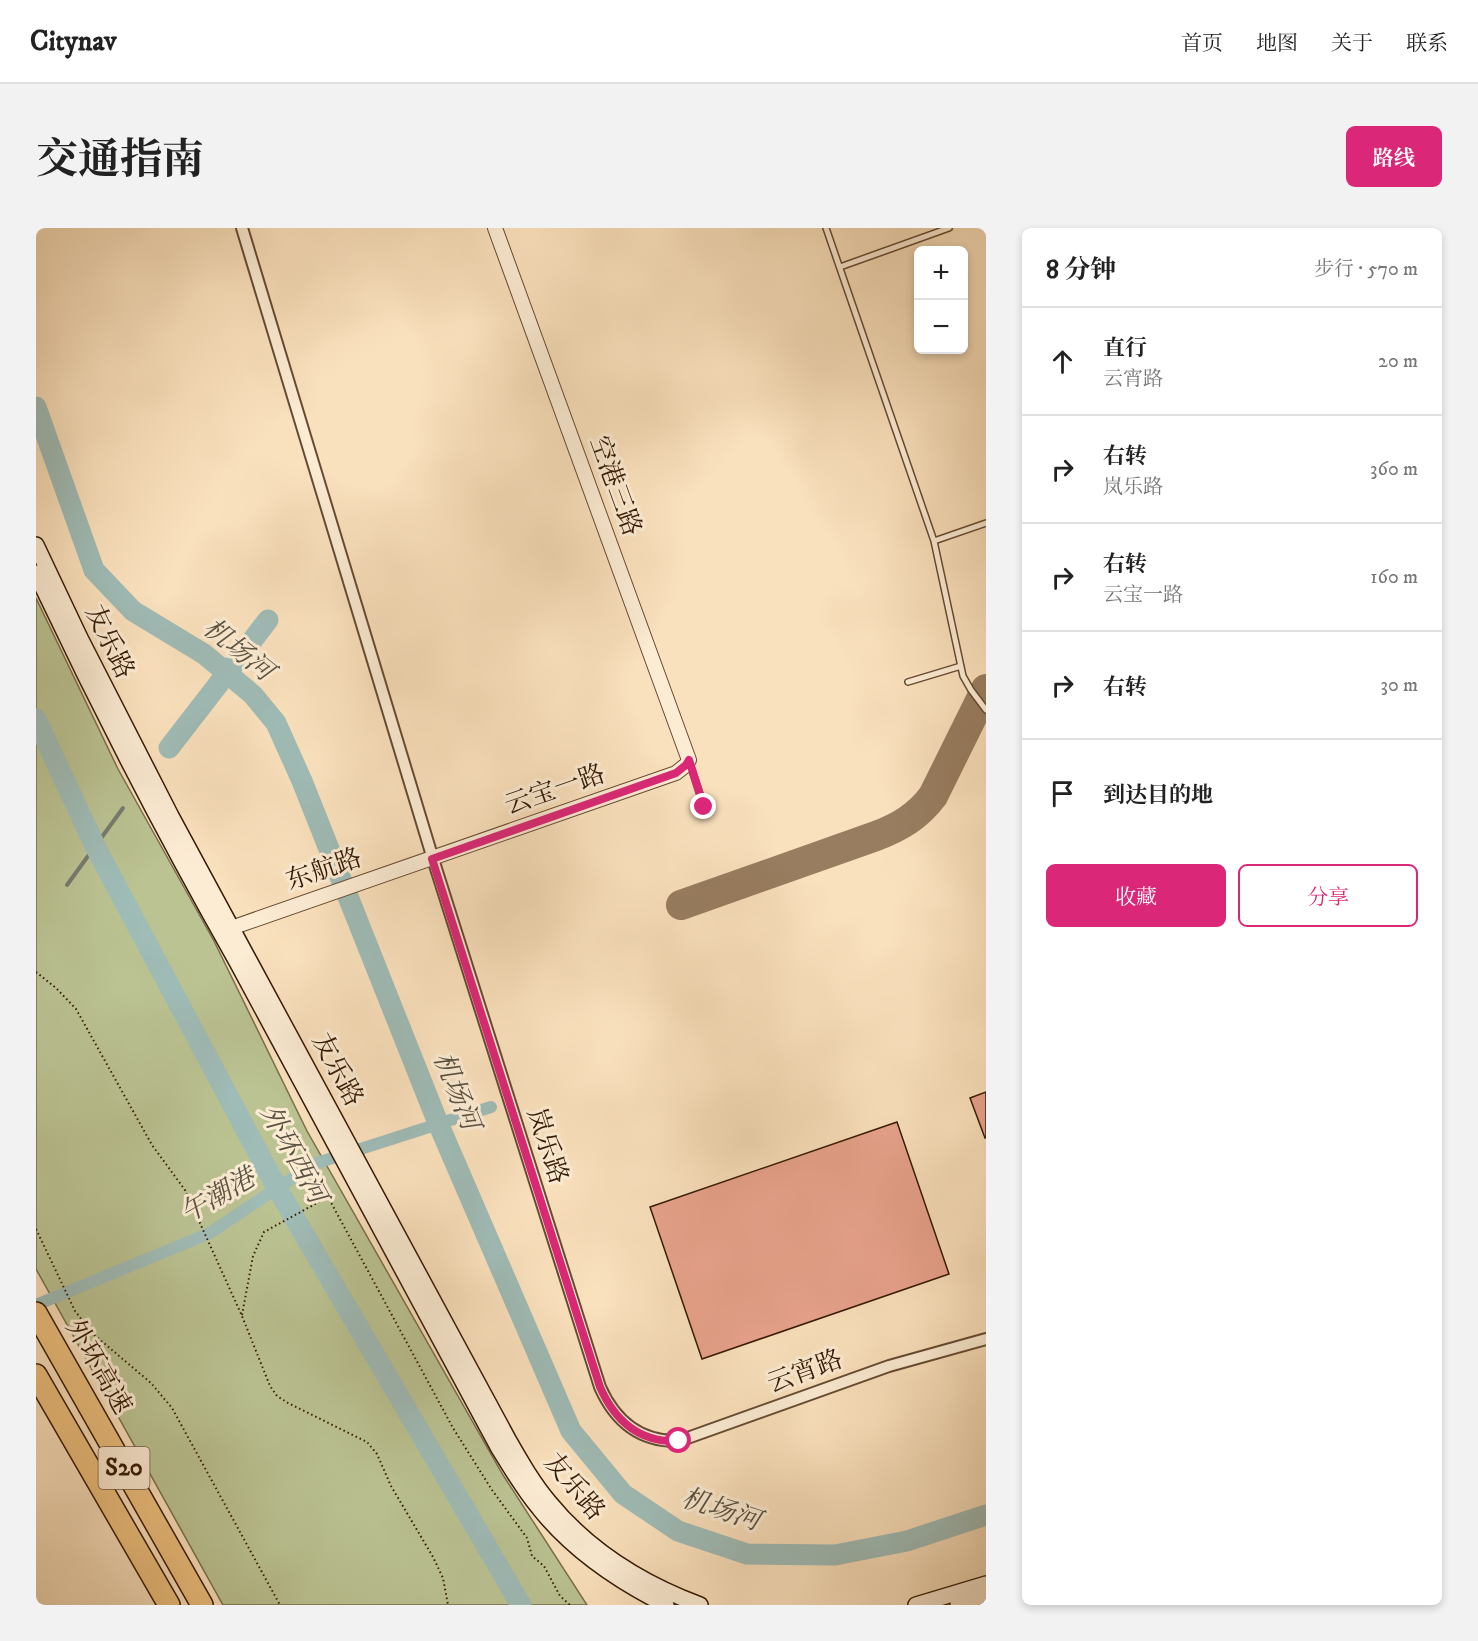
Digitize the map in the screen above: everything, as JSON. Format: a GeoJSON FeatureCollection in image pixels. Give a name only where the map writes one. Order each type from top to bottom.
{"type":"FeatureCollection","features":[{"type":"Feature","properties":{"kind":"highway","name":"外环高速"},"geometry":{"type":"LineString","coordinates":[[41,1322],[202,1605]]}},
{"type":"Feature","properties":{"kind":"highway","name":"S20"},"geometry":{"type":"LineString","coordinates":[[36,1375],[169,1605]]}},
{"type":"Feature","properties":{"kind":"main road","name":"友乐路"},"geometry":{"type":"LineString","coordinates":[[36,545],[226,930]]}},
{"type":"Feature","properties":{"kind":"main road","name":"友乐路"},"geometry":{"type":"LineString","coordinates":[[36,573],[110,724],[226,930],[356,1171],[509,1441],[549,1502],[595,1548],[619,1565],[641,1586]]}},
{"type":"Feature","properties":{"kind":"main road"},"geometry":{"type":"LineString","coordinates":[[916,1605],[986,1584]]}},
{"type":"Feature","properties":{"kind":"main road"},"geometry":{"type":"LineString","coordinates":[[641,1586],[666,1605]]}},
{"type":"Feature","properties":{"kind":"main road"},"geometry":{"type":"LineString","coordinates":[[641,1586],[700,1605]]}},
{"type":"Feature","properties":{"kind":"main road"},"geometry":{"type":"LineString","coordinates":[[958,1605],[986,1596]]}},
{"type":"Feature","properties":{"kind":"street","name":"岚乐路"},"geometry":{"type":"LineString","coordinates":[[242,228],[432,859],[600,1387],[607,1403],[617,1415],[640,1434]]}},
{"type":"Feature","properties":{"kind":"street","name":"空港三路"},"geometry":{"type":"LineString","coordinates":[[495,228],[689,760]]}},
{"type":"Feature","properties":{"kind":"street","name":"云宝一路"},"geometry":{"type":"LineString","coordinates":[[432,859],[676,773],[689,760]]}},
{"type":"Feature","properties":{"kind":"street","name":"东航路"},"geometry":{"type":"LineString","coordinates":[[226,930],[432,859]]}},
{"type":"Feature","properties":{"kind":"street"},"geometry":{"type":"LineString","coordinates":[[226,930],[255,917]]}},
{"type":"Feature","properties":{"kind":"street","name":"云宵路"},"geometry":{"type":"LineString","coordinates":[[640,1434],[668,1442],[685,1440],[889,1366],[986,1340]]}},
{"type":"Feature","properties":{"kind":"lane"},"geometry":{"type":"LineString","coordinates":[[826,228],[934,541],[963,676],[986,710]]}},
{"type":"Feature","properties":{"kind":"lane"},"geometry":{"type":"LineString","coordinates":[[840,267],[949,228]]}},
{"type":"Feature","properties":{"kind":"lane"},"geometry":{"type":"LineString","coordinates":[[934,541],[986,523]]}},
{"type":"Feature","properties":{"kind":"lane"},"geometry":{"type":"LineString","coordinates":[[908,682],[961,666]]}},
{"type":"Feature","properties":{"kind":"lane"},"geometry":{"type":"LineString","coordinates":[[689,760],[704,807]]}},
{"type":"Feature","properties":{"kind":"path"},"geometry":{"type":"LineString","coordinates":[[36,972],[56,988],[75,1009],[152,1145],[185,1190],[242,1316],[270,1386],[277,1396],[288,1403],[367,1442],[378,1454],[391,1485],[443,1578],[448,1605]]}},
{"type":"Feature","properties":{"kind":"path"},"geometry":{"type":"LineString","coordinates":[[242,1316],[253,1256],[264,1232],[328,1197],[453,1428],[492,1490],[527,1538],[532,1556],[544,1566],[560,1596],[570,1605]]}},
{"type":"Feature","properties":{"kind":"path"},"geometry":{"type":"LineString","coordinates":[[36,1229],[75,1311],[92,1333],[151,1383],[172,1408],[280,1605]]}},
{"type":"Feature","properties":{"kind":"green space"},"geometry":{"type":"Polygon","coordinates":[[[36,598],[118,769],[214,941],[307,1131],[503,1475],[587,1605],[223,1605],[36,1269],[36,598]]]}},
{"type":"Feature","properties":{"kind":"building"},"geometry":{"type":"Polygon","coordinates":[[[986,1092],[986,1138],[985,1138],[970,1098],[986,1092]]]}},
{"type":"Feature","properties":{"kind":"building"},"geometry":{"type":"Polygon","coordinates":[[[897,1122],[949,1274],[702,1359],[650,1207],[897,1122]]]}},
{"type":"Feature","properties":{"kind":"waterway","name":"机场河"},"geometry":{"type":"LineString","coordinates":[[36,407],[94,570],[133,611],[204,654],[253,695],[276,723],[302,781],[438,1123],[571,1431],[623,1494],[678,1531],[747,1554],[835,1555],[907,1541],[986,1515]]}},
{"type":"Feature","properties":{"kind":"waterway"},"geometry":{"type":"LineString","coordinates":[[169,748],[268,620]]}},
{"type":"Feature","properties":{"kind":"waterway","name":"外环西河"},"geometry":{"type":"LineString","coordinates":[[36,719],[96,848],[277,1188],[521,1605]]}},
{"type":"Feature","properties":{"kind":"waterway","name":"外环西河"},"geometry":{"type":"LineString","coordinates":[[67,885],[123,808]]}},
{"type":"Feature","properties":{"kind":"waterway","name":"午潮港"},"geometry":{"type":"LineString","coordinates":[[36,1305],[210,1233],[317,1163],[491,1107]]}},
{"type":"Feature","properties":{"kind":"taxiway"},"geometry":{"type":"LineString","coordinates":[[681,905],[876,836],[908,820],[933,796],[986,689]]}},
{"type":"Feature","properties":{"kind":"route"},"geometry":{"type":"LineString","coordinates":[[679,1441],[668,1442],[640,1434],[617,1415],[607,1403],[600,1387],[432,859],[676,773],[689,760],[704,807]]}}]}
